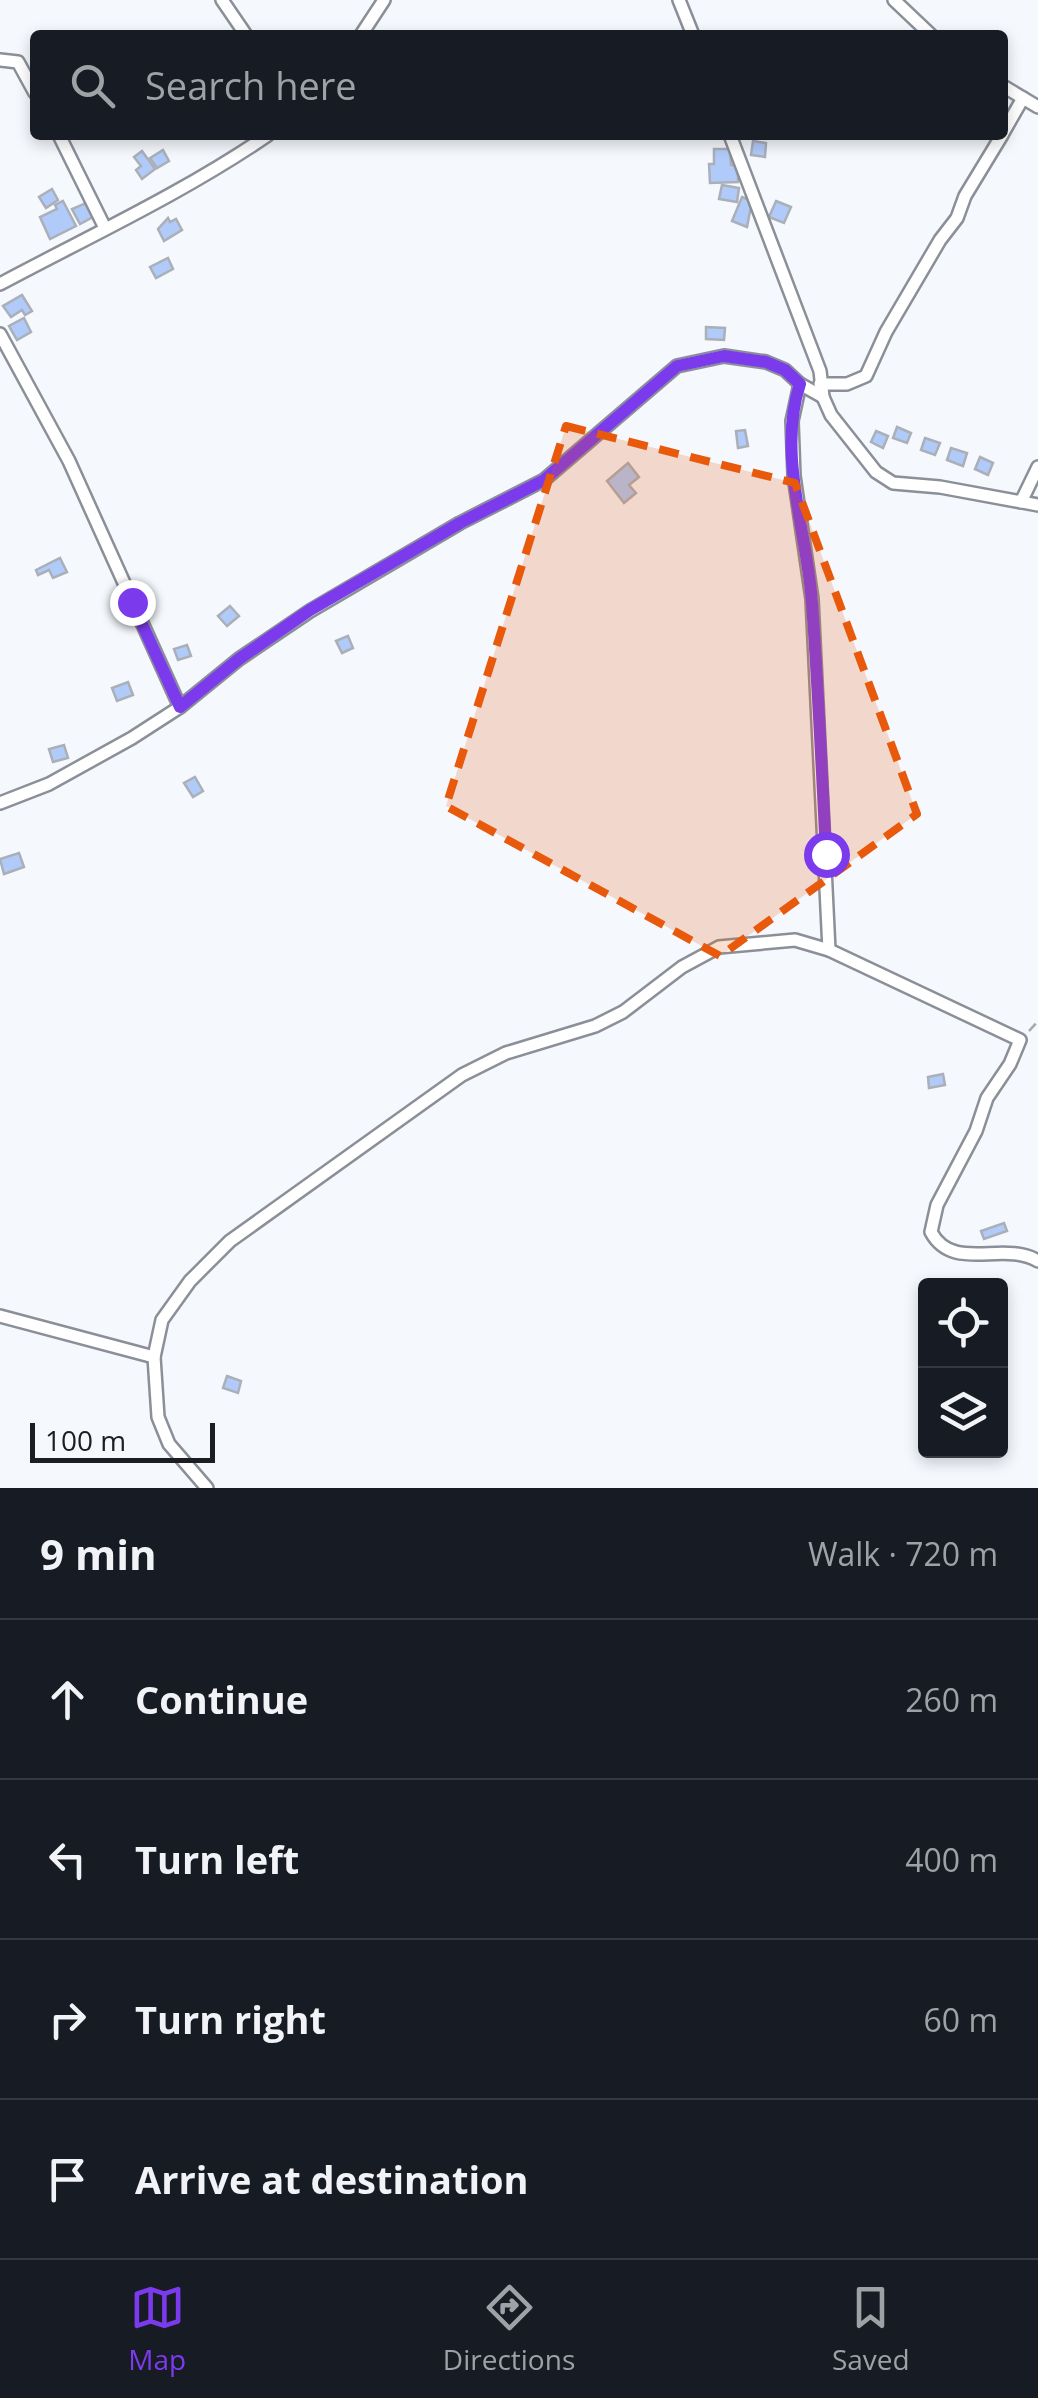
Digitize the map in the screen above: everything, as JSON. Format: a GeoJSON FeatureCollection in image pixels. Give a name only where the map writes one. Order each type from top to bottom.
{"type":"FeatureCollection","features":[{"type":"Feature","properties":{"kind":"street"},"geometry":{"type":"LineString","coordinates":[[222,0],[243,30]]}},
{"type":"Feature","properties":{"kind":"street"},"geometry":{"type":"LineString","coordinates":[[364,30],[384,0]]}},
{"type":"Feature","properties":{"kind":"street"},"geometry":{"type":"LineString","coordinates":[[679,0],[691,30]]}},
{"type":"Feature","properties":{"kind":"street"},"geometry":{"type":"LineString","coordinates":[[894,0],[926,30]]}},
{"type":"Feature","properties":{"kind":"street"},"geometry":{"type":"LineString","coordinates":[[0,60],[18,62],[30,84]]}},
{"type":"Feature","properties":{"kind":"street"},"geometry":{"type":"LineString","coordinates":[[1008,89],[1038,107]]}},
{"type":"Feature","properties":{"kind":"street"},"geometry":{"type":"LineString","coordinates":[[1008,124],[1023,98]]}},
{"type":"Feature","properties":{"kind":"street"},"geometry":{"type":"LineString","coordinates":[[61,140],[105,228]]}},
{"type":"Feature","properties":{"kind":"street"},"geometry":{"type":"LineString","coordinates":[[0,284],[221,167],[261,140]]}},
{"type":"Feature","properties":{"kind":"street"},"geometry":{"type":"LineString","coordinates":[[732,140],[820,371],[831,414],[876,472],[893,483],[940,487],[1038,505]]}},
{"type":"Feature","properties":{"kind":"street"},"geometry":{"type":"LineString","coordinates":[[0,803],[49,784],[180,707],[239,659],[310,610],[460,523],[544,480],[677,366],[724,356],[766,362],[785,370],[800,384],[822,390],[866,376],[886,332],[957,218],[965,196],[998,140]]}},
{"type":"Feature","properties":{"kind":"street"},"geometry":{"type":"LineString","coordinates":[[0,334],[69,460],[180,707]]}},
{"type":"Feature","properties":{"kind":"street"},"geometry":{"type":"LineString","coordinates":[[800,384],[792,421],[794,476],[812,600],[829,950]]}},
{"type":"Feature","properties":{"kind":"street"},"geometry":{"type":"LineString","coordinates":[[1021,502],[1038,467]]}},
{"type":"Feature","properties":{"kind":"street"},"geometry":{"type":"LineString","coordinates":[[208,1488],[169,1444],[158,1418],[154,1392],[154,1356],[162,1320],[190,1281],[230,1241],[462,1075],[506,1054],[609,1020],[682,966],[718,947],[794,940],[829,950],[1020,1040],[1010,1064],[987,1098],[976,1131],[937,1205],[931,1232],[937,1243],[954,1251],[978,1256],[1018,1251],[1038,1260]]}},
{"type":"Feature","properties":{"kind":"street"},"geometry":{"type":"LineString","coordinates":[[0,1316],[154,1356]]}},
{"type":"Feature","properties":{"kind":"path"},"geometry":{"type":"LineString","coordinates":[[1020,1040],[1038,1022]]}},
{"type":"Feature","properties":{"kind":"highlighted area"},"geometry":{"type":"Polygon","coordinates":[[[566,426],[795,483],[917,814],[720,956],[446,806],[566,426]]]}},
{"type":"Feature","properties":{"kind":"building"},"geometry":{"type":"Polygon","coordinates":[[[753,141],[766,143],[765,157],[751,155],[753,141]]]}},
{"type":"Feature","properties":{"kind":"building"},"geometry":{"type":"Polygon","coordinates":[[[714,149],[730,149],[731,165],[738,165],[738,182],[710,183],[709,164],[714,164],[714,149]]]}},
{"type":"Feature","properties":{"kind":"building"},"geometry":{"type":"Polygon","coordinates":[[[163,150],[169,161],[157,168],[150,158],[163,150]]]}},
{"type":"Feature","properties":{"kind":"building"},"geometry":{"type":"Polygon","coordinates":[[[142,151],[155,169],[142,179],[136,170],[141,166],[134,157],[142,151]]]}},
{"type":"Feature","properties":{"kind":"building"},"geometry":{"type":"Polygon","coordinates":[[[722,185],[739,188],[737,202],[719,199],[722,185]]]}},
{"type":"Feature","properties":{"kind":"building"},"geometry":{"type":"Polygon","coordinates":[[[52,189],[58,200],[46,208],[39,197],[52,189]]]}},
{"type":"Feature","properties":{"kind":"building"},"geometry":{"type":"Polygon","coordinates":[[[742,197],[752,201],[747,227],[732,221],[742,197]]]}},
{"type":"Feature","properties":{"kind":"building"},"geometry":{"type":"Polygon","coordinates":[[[63,201],[76,226],[50,239],[40,217],[57,209],[55,205],[63,201]]]}},
{"type":"Feature","properties":{"kind":"building"},"geometry":{"type":"Polygon","coordinates":[[[776,201],[791,207],[784,223],[769,217],[776,201]]]}},
{"type":"Feature","properties":{"kind":"building"},"geometry":{"type":"Polygon","coordinates":[[[86,203],[93,217],[80,224],[72,209],[86,203]]]}},
{"type":"Feature","properties":{"kind":"building"},"geometry":{"type":"Polygon","coordinates":[[[168,218],[170,222],[176,219],[182,230],[164,241],[158,229],[168,218]]]}},
{"type":"Feature","properties":{"kind":"building"},"geometry":{"type":"Polygon","coordinates":[[[168,258],[173,269],[156,278],[150,267],[168,258]]]}},
{"type":"Feature","properties":{"kind":"building"},"geometry":{"type":"Polygon","coordinates":[[[22,295],[32,311],[25,315],[22,310],[11,317],[3,306],[22,295]]]}},
{"type":"Feature","properties":{"kind":"building"},"geometry":{"type":"Polygon","coordinates":[[[24,318],[31,332],[17,340],[9,326],[24,318]]]}},
{"type":"Feature","properties":{"kind":"building"},"geometry":{"type":"Polygon","coordinates":[[[706,327],[725,328],[724,340],[706,339],[706,327]]]}},
{"type":"Feature","properties":{"kind":"building"},"geometry":{"type":"Polygon","coordinates":[[[897,427],[911,433],[907,443],[893,438],[897,427]]]}},
{"type":"Feature","properties":{"kind":"building"},"geometry":{"type":"Polygon","coordinates":[[[745,430],[748,446],[738,448],[736,431],[745,430]]]}},
{"type":"Feature","properties":{"kind":"building"},"geometry":{"type":"Polygon","coordinates":[[[876,431],[888,436],[883,448],[871,442],[876,431]]]}},
{"type":"Feature","properties":{"kind":"building"},"geometry":{"type":"Polygon","coordinates":[[[925,438],[940,443],[935,455],[921,450],[925,438]]]}},
{"type":"Feature","properties":{"kind":"building"},"geometry":{"type":"Polygon","coordinates":[[[951,448],[967,453],[963,466],[947,460],[951,448]]]}},
{"type":"Feature","properties":{"kind":"building"},"geometry":{"type":"Polygon","coordinates":[[[980,457],[993,463],[988,475],[975,469],[980,457]]]}},
{"type":"Feature","properties":{"kind":"building"},"geometry":{"type":"Polygon","coordinates":[[[628,463],[639,477],[629,485],[636,493],[624,503],[607,481],[628,463]]]}},
{"type":"Feature","properties":{"kind":"building"},"geometry":{"type":"Polygon","coordinates":[[[60,558],[67,572],[53,578],[49,570],[38,575],[36,570],[60,558]]]}},
{"type":"Feature","properties":{"kind":"building"},"geometry":{"type":"Polygon","coordinates":[[[230,606],[239,616],[227,626],[218,616],[230,606]]]}},
{"type":"Feature","properties":{"kind":"building"},"geometry":{"type":"Polygon","coordinates":[[[348,636],[353,648],[342,653],[336,641],[348,636]]]}},
{"type":"Feature","properties":{"kind":"building"},"geometry":{"type":"Polygon","coordinates":[[[187,645],[191,656],[178,660],[174,649],[187,645]]]}},
{"type":"Feature","properties":{"kind":"building"},"geometry":{"type":"Polygon","coordinates":[[[128,682],[133,695],[117,701],[112,688],[128,682]]]}},
{"type":"Feature","properties":{"kind":"building"},"geometry":{"type":"Polygon","coordinates":[[[64,745],[68,758],[53,762],[49,749],[64,745]]]}},
{"type":"Feature","properties":{"kind":"building"},"geometry":{"type":"Polygon","coordinates":[[[195,777],[203,791],[193,797],[184,783],[195,777]]]}},
{"type":"Feature","properties":{"kind":"building"},"geometry":{"type":"Polygon","coordinates":[[[19,853],[24,867],[4,874],[0,859],[19,853]]]}},
{"type":"Feature","properties":{"kind":"building"},"geometry":{"type":"Polygon","coordinates":[[[943,1074],[945,1085],[929,1088],[928,1077],[943,1074]]]}},
{"type":"Feature","properties":{"kind":"building"},"geometry":{"type":"Polygon","coordinates":[[[1004,1223],[1007,1231],[984,1239],[981,1231],[1004,1223]]]}},
{"type":"Feature","properties":{"kind":"building"},"geometry":{"type":"Polygon","coordinates":[[[227,1376],[241,1381],[238,1393],[223,1388],[227,1376]]]}},
{"type":"Feature","properties":{"kind":"route"},"geometry":{"type":"LineString","coordinates":[[132,602],[180,707],[239,659],[310,610],[460,523],[544,480],[677,366],[724,356],[766,362],[785,370],[800,384],[792,421],[794,476],[812,600],[826,854]]}}]}
